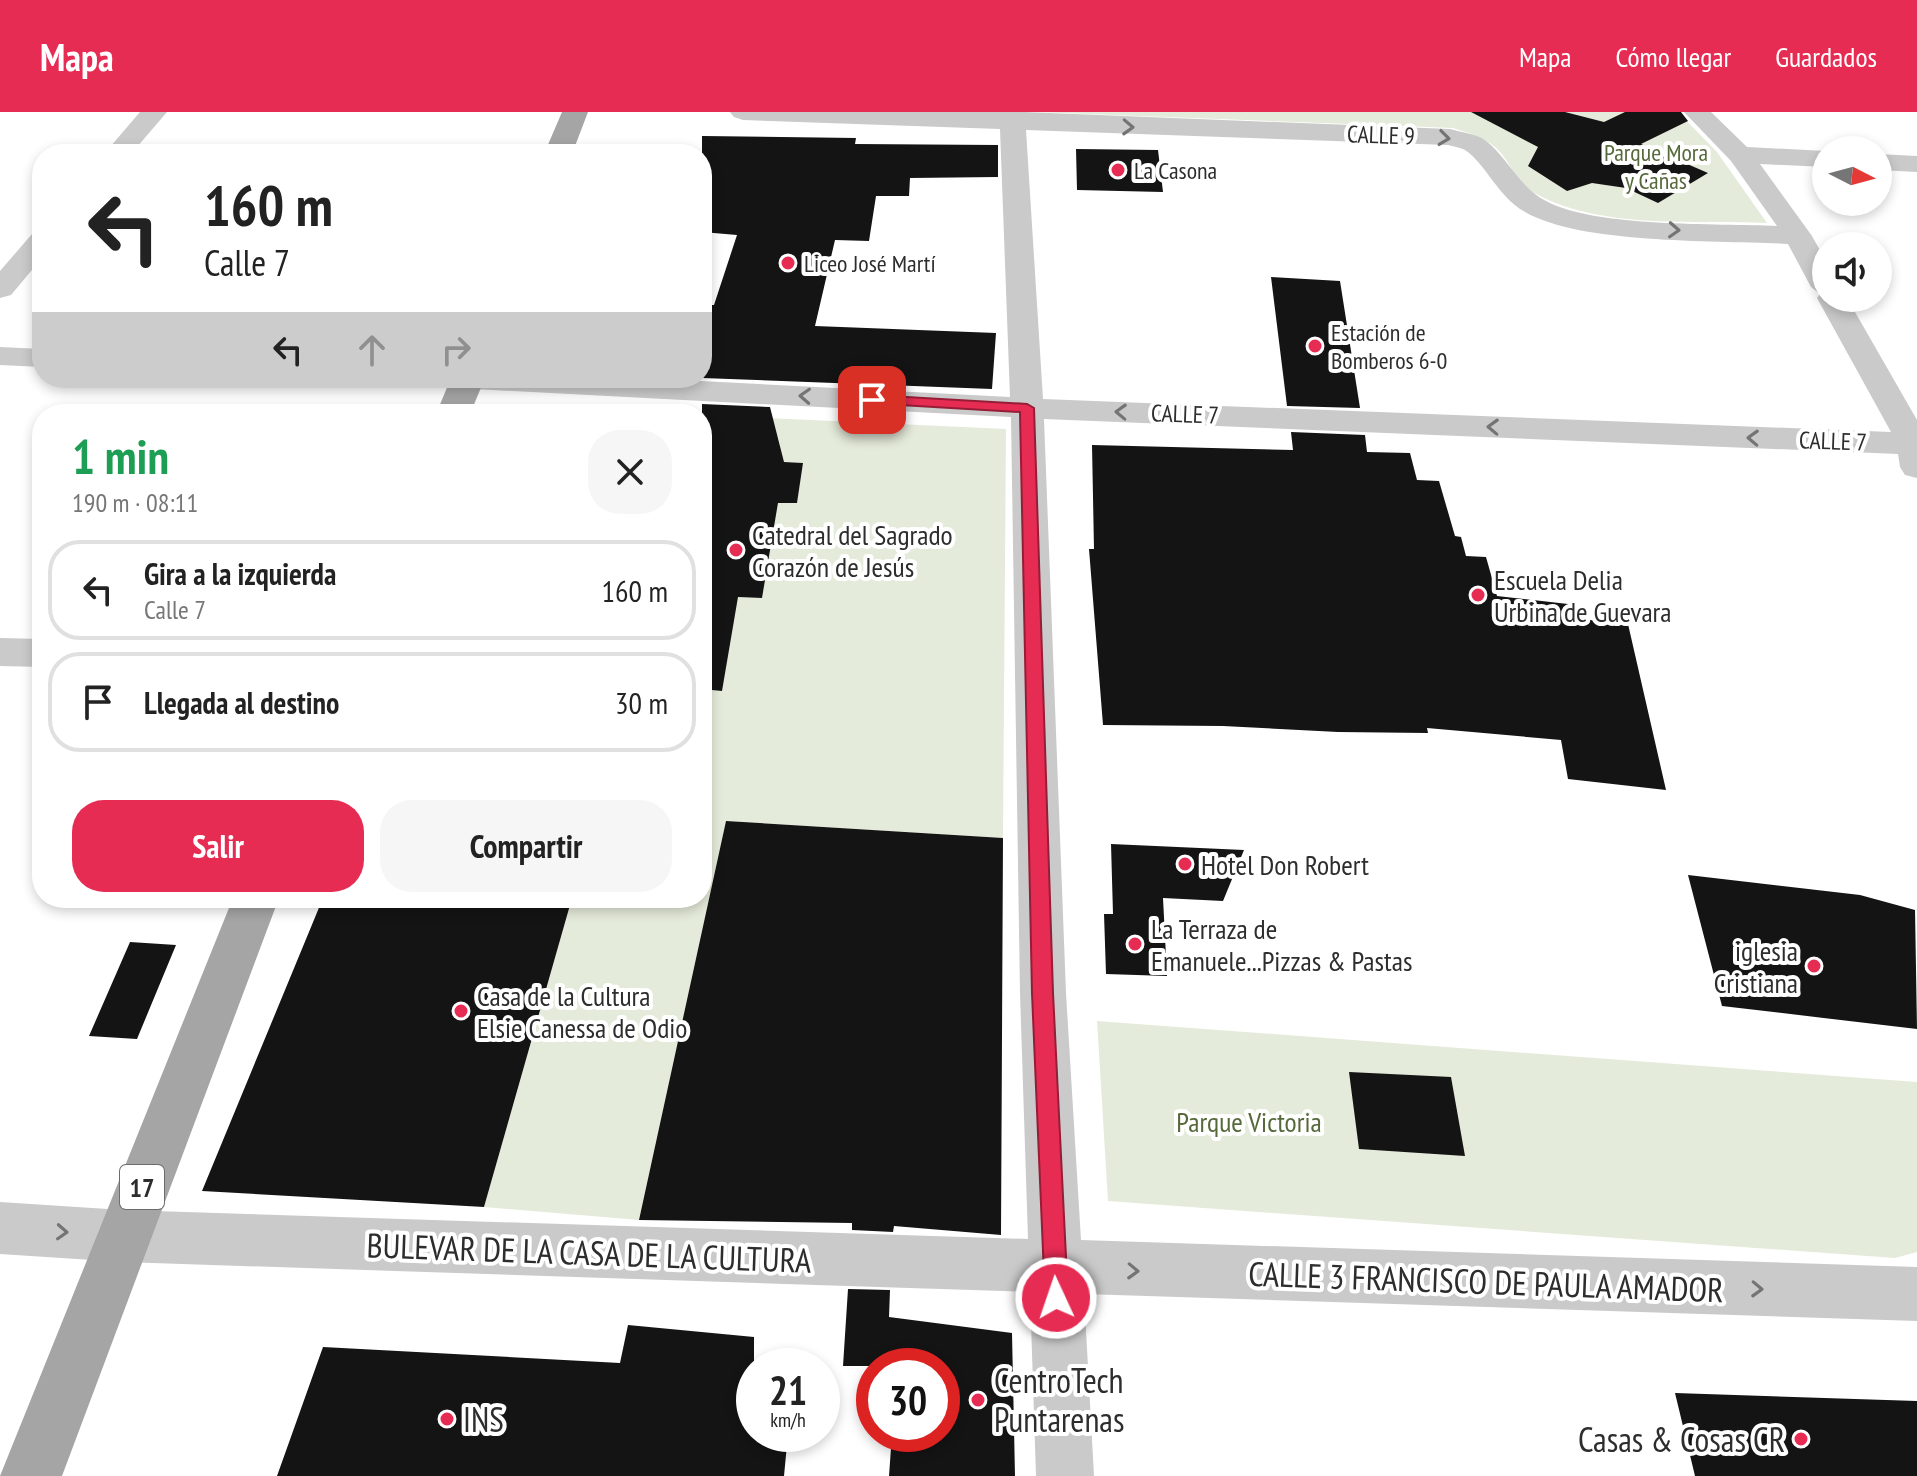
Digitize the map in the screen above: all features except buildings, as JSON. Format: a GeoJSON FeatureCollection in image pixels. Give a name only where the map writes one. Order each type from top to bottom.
{"type":"FeatureCollection","features":[{"type":"Feature","properties":{"kind":"main road"},"geometry":{"type":"LineString","coordinates":[[562,144],[575,112]]}},
{"type":"Feature","properties":{"kind":"main road","name":"17"},"geometry":{"type":"LineString","coordinates":[[31,1476],[252,908]]}},
{"type":"Feature","properties":{"kind":"street"},"geometry":{"type":"LineString","coordinates":[[126,144],[154,112]]}},
{"type":"Feature","properties":{"kind":"street","name":"CALLE 9"},"geometry":{"type":"LineString","coordinates":[[743,112],[1012,117],[1450,137],[1475,145],[1515,192],[1536,207],[1565,218],[1602,226],[1798,236]]}},
{"type":"Feature","properties":{"kind":"street"},"geometry":{"type":"LineString","coordinates":[[1697,112],[1740,155],[1798,236],[1812,262]]}},
{"type":"Feature","properties":{"kind":"street"},"geometry":{"type":"LineString","coordinates":[[1012,117],[1027,408],[1043,993],[1065,1476]]}},
{"type":"Feature","properties":{"kind":"street"},"geometry":{"type":"LineString","coordinates":[[1740,155],[1812,158]]}},
{"type":"Feature","properties":{"kind":"street"},"geometry":{"type":"LineString","coordinates":[[1892,163],[1917,164]]}},
{"type":"Feature","properties":{"kind":"street"},"geometry":{"type":"LineString","coordinates":[[0,289],[32,252]]}},
{"type":"Feature","properties":{"kind":"street"},"geometry":{"type":"LineString","coordinates":[[1840,312],[1916,452]]}},
{"type":"Feature","properties":{"kind":"street"},"geometry":{"type":"LineString","coordinates":[[0,356],[32,358]]}},
{"type":"Feature","properties":{"kind":"street","name":"CALLE 7"},"geometry":{"type":"LineString","coordinates":[[654,388],[1916,452]]}},
{"type":"Feature","properties":{"kind":"street"},"geometry":{"type":"LineString","coordinates":[[0,652],[32,653]]}},
{"type":"Feature","properties":{"kind":"street"},"geometry":{"type":"LineString","coordinates":[[0,1228],[123,1236]]}},
{"type":"Feature","properties":{"kind":"street","name":"BULEVAR DE LA CASA DE LA CULTURA"},"geometry":{"type":"LineString","coordinates":[[123,1236],[1055,1268]]}},
{"type":"Feature","properties":{"kind":"street","name":"CALLE 3 FRANCISCO DE PAULA AMADOR"},"geometry":{"type":"LineString","coordinates":[[1055,1268],[1917,1294]]}},
{"type":"Feature","properties":{"kind":"green space","name":"Parque Mora y Cañas"},"geometry":{"type":"Polygon","coordinates":[[[1033,112],[1678,112],[1717,152],[1767,223],[1677,222],[1585,212],[1531,191],[1496,148],[1479,137],[1453,128],[1033,112]]]}},
{"type":"Feature","properties":{"kind":"green space"},"geometry":{"type":"Polygon","coordinates":[[[712,415],[1006,429],[1003,838],[726,821],[712,885],[712,616],[738,597],[762,598],[778,503],[797,502],[803,463],[777,462],[780,449],[777,436],[764,427],[712,415]]]}},
{"type":"Feature","properties":{"kind":"green space"},"geometry":{"type":"Polygon","coordinates":[[[569,908],[707,908],[639,1220],[484,1207],[569,908]]]}},
{"type":"Feature","properties":{"kind":"green space","name":"Parque Victoria"},"geometry":{"type":"Polygon","coordinates":[[[1097,1021],[1917,1082],[1917,1252],[1895,1258],[1108,1201],[1097,1021]]]}},
{"type":"Feature","properties":{"kind":"place","name":"La Casona"},"geometry":{"type":"Point","coordinates":[1118,170]}},
{"type":"Feature","properties":{"kind":"place","name":"Liceo José Martí"},"geometry":{"type":"Point","coordinates":[788,263]}},
{"type":"Feature","properties":{"kind":"place","name":"Estación de Bomberos 6-0"},"geometry":{"type":"Point","coordinates":[1315,346]}},
{"type":"Feature","properties":{"kind":"place","name":"Catedral del Sagrado Corazón de Jesús"},"geometry":{"type":"Point","coordinates":[736,550]}},
{"type":"Feature","properties":{"kind":"place","name":"Escuela Delia Urbina de Guevara"},"geometry":{"type":"Point","coordinates":[1478,595]}},
{"type":"Feature","properties":{"kind":"place","name":"Hotel Don Robert"},"geometry":{"type":"Point","coordinates":[1185,864]}},
{"type":"Feature","properties":{"kind":"place","name":"La Terraza de Emanuele...Pizzas & Pastas"},"geometry":{"type":"Point","coordinates":[1135,944]}},
{"type":"Feature","properties":{"kind":"place","name":"iglesia Cristiana"},"geometry":{"type":"Point","coordinates":[1814,966]}},
{"type":"Feature","properties":{"kind":"place","name":"Casa de la Cultura Elsie Canessa de Odio"},"geometry":{"type":"Point","coordinates":[461,1011]}},
{"type":"Feature","properties":{"kind":"place","name":"CentroTech Puntarenas"},"geometry":{"type":"Point","coordinates":[978,1400]}},
{"type":"Feature","properties":{"kind":"place","name":"INS"},"geometry":{"type":"Point","coordinates":[447,1419]}},
{"type":"Feature","properties":{"kind":"place","name":"Casas & Cosas CR"},"geometry":{"type":"Point","coordinates":[1801,1439]}},
{"type":"Feature","properties":{"kind":"route"},"geometry":{"type":"LineString","coordinates":[[872,400],[1027,408],[1043,993],[1056,1298]]}}]}
